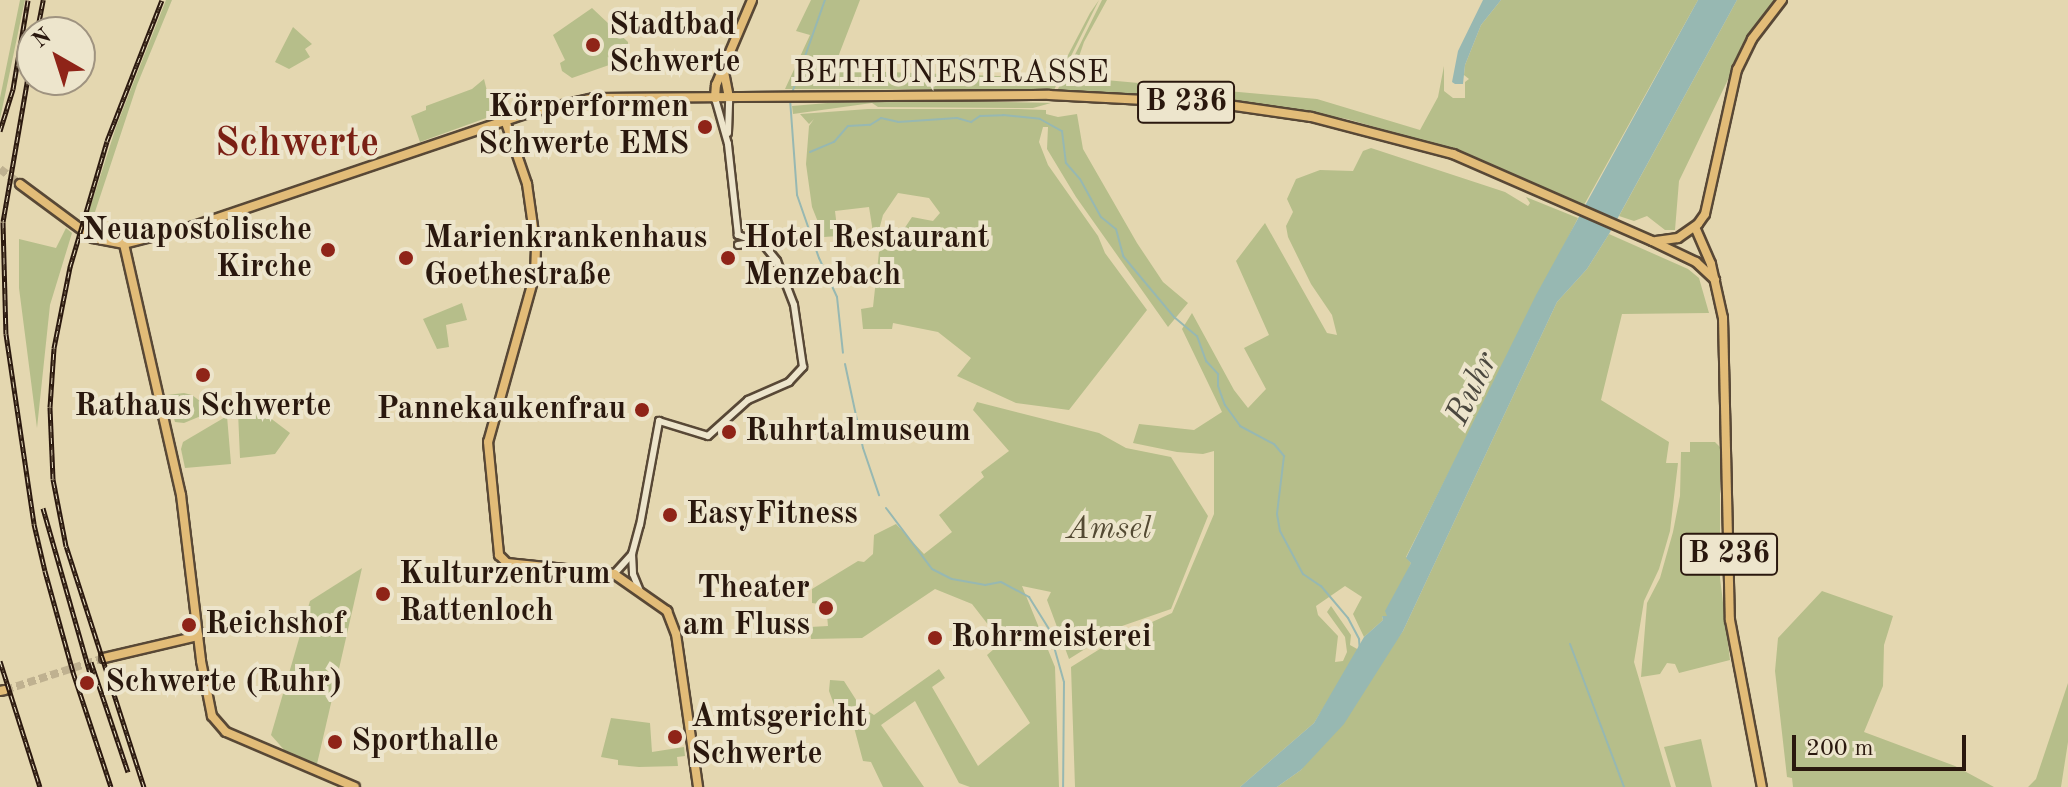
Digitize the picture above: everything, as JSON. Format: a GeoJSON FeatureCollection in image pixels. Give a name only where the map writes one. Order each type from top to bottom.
{"type":"FeatureCollection","features":[{"type":"Feature","properties":{"kind":"main road"},"geometry":{"type":"LineString","coordinates":[[715,98],[752,0]]}},
{"type":"Feature","properties":{"kind":"main road"},"geometry":{"type":"LineString","coordinates":[[1652,241],[1671,241],[1695,227],[1705,214],[1737,70],[1752,39],[1782,0]]}},
{"type":"Feature","properties":{"kind":"main road"},"geometry":{"type":"LineString","coordinates":[[724,71],[729,97]]}},
{"type":"Feature","properties":{"kind":"main road","name":"BETHUNESTRASSE"},"geometry":{"type":"LineString","coordinates":[[505,120],[562,104],[613,96],[1049,95],[1221,104],[1311,117],[1453,154],[1696,262],[1715,280]]}},
{"type":"Feature","properties":{"kind":"main road"},"geometry":{"type":"LineString","coordinates":[[505,120],[531,200],[536,234],[535,274],[488,442],[499,555],[503,562],[614,574],[667,611],[673,624],[698,787]]}},
{"type":"Feature","properties":{"kind":"main road","name":"B 236"},"geometry":{"type":"LineString","coordinates":[[124,244],[194,226],[505,120]]}},
{"type":"Feature","properties":{"kind":"main road"},"geometry":{"type":"LineString","coordinates":[[20,184],[93,238],[124,244],[179,485],[209,708],[219,727],[355,787]]}},
{"type":"Feature","properties":{"kind":"main road","name":"B 236"},"geometry":{"type":"LineString","coordinates":[[1695,227],[1715,280],[1725,345],[1730,620],[1762,787]]}},
{"type":"Feature","properties":{"kind":"main road"},"geometry":{"type":"LineString","coordinates":[[104,658],[198,636]]}},
{"type":"Feature","properties":{"kind":"street"},"geometry":{"type":"LineString","coordinates":[[640,591],[633,574],[632,554],[643,512],[659,421],[708,436],[748,400],[789,382],[803,367],[789,290],[773,253],[759,242],[738,235],[728,144],[729,97]]}},
{"type":"Feature","properties":{"kind":"street"},"geometry":{"type":"LineString","coordinates":[[715,98],[728,144]]}},
{"type":"Feature","properties":{"kind":"street"},"geometry":{"type":"LineString","coordinates":[[738,245],[759,242]]}},
{"type":"Feature","properties":{"kind":"street"},"geometry":{"type":"LineString","coordinates":[[614,574],[632,554]]}},
{"type":"Feature","properties":{"kind":"green space"},"geometry":{"type":"Polygon","coordinates":[[[20,0],[25,0],[22,16],[17,16],[20,0]]]}},
{"type":"Feature","properties":{"kind":"green space"},"geometry":{"type":"Polygon","coordinates":[[[166,0],[172,0],[137,85],[90,227],[85,224],[116,127],[166,0]]]}},
{"type":"Feature","properties":{"kind":"green space"},"geometry":{"type":"Polygon","coordinates":[[[811,0],[860,0],[833,70],[1056,78],[1099,0],[1054,90],[785,89],[810,35],[796,31],[811,0]]]}},
{"type":"Feature","properties":{"kind":"green space"},"geometry":{"type":"Polygon","coordinates":[[[1102,0],[1107,0],[1084,42],[1072,77],[1317,99],[1420,130],[1438,97],[1444,66],[1444,91],[1453,98],[1465,98],[1465,82],[1469,79],[1464,75],[1465,65],[1481,25],[1501,0],[1698,0],[1584,205],[1452,149],[1347,119],[1234,100],[1057,91],[1102,0]]]}},
{"type":"Feature","properties":{"kind":"green space"},"geometry":{"type":"Polygon","coordinates":[[[1737,0],[1775,0],[1751,32],[1679,181],[1675,230],[1665,230],[1647,216],[1634,221],[1619,216],[1737,0]]]}},
{"type":"Feature","properties":{"kind":"green space","name":"Stadtbad Schwerte"},"geometry":{"type":"Polygon","coordinates":[[[592,8],[628,42],[628,49],[612,64],[572,78],[562,71],[560,63],[565,60],[553,35],[592,8]]]}},
{"type":"Feature","properties":{"kind":"green space"},"geometry":{"type":"Polygon","coordinates":[[[16,20],[16,43],[0,119],[0,98],[16,20]]]}},
{"type":"Feature","properties":{"kind":"green space"},"geometry":{"type":"Polygon","coordinates":[[[293,27],[312,44],[305,49],[310,57],[289,69],[275,62],[293,27]]]}},
{"type":"Feature","properties":{"kind":"green space"},"geometry":{"type":"Polygon","coordinates":[[[484,79],[491,107],[489,117],[420,142],[411,116],[426,110],[426,106],[472,89],[484,79]]]}},
{"type":"Feature","properties":{"kind":"green space"},"geometry":{"type":"Polygon","coordinates":[[[851,101],[1051,103],[1033,108],[878,107],[872,103],[793,114],[792,106],[851,101]]]}},
{"type":"Feature","properties":{"kind":"green space"},"geometry":{"type":"Polygon","coordinates":[[[868,109],[1018,109],[1046,110],[1046,114],[1058,117],[1077,114],[1083,149],[1137,243],[1163,282],[1188,303],[1168,327],[1076,197],[1047,149],[1048,127],[1043,127],[1039,142],[1048,165],[1098,236],[1105,253],[1147,310],[1069,410],[1016,403],[957,376],[971,358],[938,332],[893,323],[892,329],[863,329],[861,309],[873,307],[879,252],[898,238],[912,217],[933,221],[940,213],[929,198],[898,193],[883,215],[875,245],[869,207],[835,211],[838,236],[824,237],[812,207],[806,164],[809,126],[814,119],[809,124],[800,114],[868,109]]]}},
{"type":"Feature","properties":{"kind":"green space"},"geometry":{"type":"Polygon","coordinates":[[[1371,148],[1505,192],[1528,206],[1530,203],[1526,197],[1578,218],[1406,557],[1411,563],[1387,617],[1382,616],[1383,620],[1364,637],[1353,614],[1362,597],[1345,586],[1316,606],[1318,615],[1338,636],[1335,662],[1343,661],[1347,652],[1345,637],[1327,612],[1331,606],[1351,635],[1350,645],[1359,650],[1314,723],[1240,787],[1075,787],[1071,667],[1119,637],[1172,613],[1214,514],[1214,451],[1203,454],[1177,452],[1133,443],[1139,424],[1194,430],[1222,412],[1182,329],[1192,313],[1234,390],[1248,408],[1266,389],[1244,348],[1269,335],[1236,261],[1265,223],[1327,333],[1337,335],[1332,315],[1311,284],[1288,237],[1286,226],[1293,212],[1287,199],[1296,179],[1320,170],[1353,171],[1363,151],[1371,148]]]}},
{"type":"Feature","properties":{"kind":"green space"},"geometry":{"type":"Polygon","coordinates":[[[66,228],[72,233],[50,305],[37,428],[19,288],[19,239],[56,248],[66,228]]]}},
{"type":"Feature","properties":{"kind":"green space"},"geometry":{"type":"Polygon","coordinates":[[[1609,234],[1688,269],[1699,278],[1709,313],[1622,314],[1601,400],[1669,442],[1666,463],[1678,463],[1670,531],[1659,569],[1644,601],[1634,662],[1671,787],[1277,787],[1301,770],[1403,631],[1557,302],[1587,269],[1609,234]]]}},
{"type":"Feature","properties":{"kind":"green space"},"geometry":{"type":"Polygon","coordinates":[[[462,303],[467,320],[446,325],[449,347],[437,349],[423,319],[462,303]]]}},
{"type":"Feature","properties":{"kind":"green space"},"geometry":{"type":"Polygon","coordinates":[[[167,395],[192,395],[213,411],[184,423],[175,422],[167,395]]]}},
{"type":"Feature","properties":{"kind":"green space"},"geometry":{"type":"Polygon","coordinates":[[[266,397],[271,405],[269,417],[290,433],[275,454],[240,458],[238,412],[266,397]]]}},
{"type":"Feature","properties":{"kind":"green space","name":"Amsel"},"geometry":{"type":"Polygon","coordinates":[[[977,402],[1099,433],[1126,448],[1171,457],[1208,516],[1171,609],[1122,626],[1069,659],[1047,600],[1051,592],[1022,586],[1055,667],[1059,787],[970,787],[959,783],[915,701],[881,725],[924,787],[883,787],[871,762],[863,761],[851,716],[837,713],[829,691],[830,680],[844,681],[860,706],[874,715],[939,669],[945,678],[932,687],[978,766],[1030,723],[987,655],[1001,643],[972,604],[935,589],[862,638],[811,639],[810,627],[828,626],[826,605],[812,603],[812,589],[858,561],[864,562],[873,554],[874,535],[896,524],[924,554],[952,532],[939,515],[984,477],[981,472],[1009,451],[973,410],[977,402]]]}},
{"type":"Feature","properties":{"kind":"green space"},"geometry":{"type":"Polygon","coordinates":[[[227,416],[231,464],[185,468],[181,449],[183,442],[227,416]]]}},
{"type":"Feature","properties":{"kind":"green space"},"geometry":{"type":"Polygon","coordinates":[[[1690,442],[1715,442],[1720,447],[1720,578],[1730,660],[1679,673],[1675,664],[1667,663],[1660,674],[1641,677],[1647,603],[1660,578],[1673,532],[1680,496],[1681,452],[1690,452],[1690,442]]]}},
{"type":"Feature","properties":{"kind":"green space"},"geometry":{"type":"Polygon","coordinates":[[[362,568],[317,764],[286,752],[271,735],[310,601],[362,568]]]}},
{"type":"Feature","properties":{"kind":"green space"},"geometry":{"type":"Polygon","coordinates":[[[1822,591],[1893,616],[1884,645],[1883,686],[1864,732],[1955,766],[1994,787],[1793,787],[1792,778],[1787,777],[1775,671],[1778,638],[1822,591]]]}},
{"type":"Feature","properties":{"kind":"green space"},"geometry":{"type":"Polygon","coordinates":[[[2068,683],[2068,742],[2061,787],[2028,787],[2036,779],[2068,683]]]}},
{"type":"Feature","properties":{"kind":"green space"},"geometry":{"type":"Polygon","coordinates":[[[611,718],[650,723],[652,752],[684,747],[685,756],[677,757],[678,766],[639,767],[618,765],[618,760],[601,757],[611,718]]]}},
{"type":"Feature","properties":{"kind":"green space"},"geometry":{"type":"Polygon","coordinates":[[[1701,739],[1712,787],[1676,787],[1664,747],[1701,739]]]}},
{"type":"Feature","properties":{"kind":"water"},"geometry":{"type":"Polygon","coordinates":[[[1483,0],[1501,0],[1481,25],[1465,65],[1463,84],[1455,84],[1452,82],[1458,51],[1483,0]]]}},
{"type":"Feature","properties":{"kind":"water"},"geometry":{"type":"Polygon","coordinates":[[[1698,0],[1737,0],[1609,234],[1587,269],[1557,302],[1403,631],[1344,724],[1301,770],[1277,787],[1240,787],[1314,723],[1364,637],[1383,620],[1382,616],[1387,616],[1385,611],[1411,563],[1406,558],[1536,295],[1698,0]]]}},
{"type":"Feature","properties":{"kind":"waterway"},"geometry":{"type":"LineString","coordinates":[[792,93],[825,0]]}},
{"type":"Feature","properties":{"kind":"waterway"},"geometry":{"type":"LineString","coordinates":[[790,99],[797,195],[819,258],[837,297],[843,353]]}},
{"type":"Feature","properties":{"kind":"waterway"},"geometry":{"type":"LineString","coordinates":[[810,152],[834,142],[848,126],[870,125],[881,118],[898,122],[957,118],[971,122],[980,116],[1003,115],[1040,119],[1062,131],[1066,163],[1080,179],[1101,217],[1116,229],[1123,256],[1174,317],[1197,336],[1206,361],[1218,374],[1218,386],[1225,405],[1240,426],[1274,444],[1284,456],[1277,514],[1280,531],[1303,574],[1321,586],[1348,618],[1359,639],[1360,652]]}},
{"type":"Feature","properties":{"kind":"waterway"},"geometry":{"type":"LineString","coordinates":[[845,364],[863,448],[879,495]]}},
{"type":"Feature","properties":{"kind":"waterway"},"geometry":{"type":"LineString","coordinates":[[886,508],[932,569],[952,579],[985,585],[1001,582],[1029,597],[1049,629],[1064,682],[1063,787]]}},
{"type":"Feature","properties":{"kind":"waterway"},"geometry":{"type":"LineString","coordinates":[[1570,644],[1624,787]]}},
{"type":"Feature","properties":{"kind":"tunnel"},"geometry":{"type":"LineString","coordinates":[[0,169],[20,184]]}},
{"type":"Feature","properties":{"kind":"tunnel"},"geometry":{"type":"LineString","coordinates":[[5,690],[104,658]]}},
{"type":"Feature","properties":{"kind":"railway"},"geometry":{"type":"LineString","coordinates":[[0,131],[13,89],[28,0]]}},
{"type":"Feature","properties":{"kind":"railway"},"geometry":{"type":"LineString","coordinates":[[40,16],[43,0]]}},
{"type":"Feature","properties":{"kind":"railway"},"geometry":{"type":"LineString","coordinates":[[144,787],[66,546],[53,479],[50,407],[54,348],[70,267],[107,141],[162,0]]}},
{"type":"Feature","properties":{"kind":"railway"},"geometry":{"type":"LineString","coordinates":[[25,96],[3,222],[6,334],[34,524],[73,672],[111,787]]}},
{"type":"Feature","properties":{"kind":"railway"},"geometry":{"type":"LineString","coordinates":[[43,508],[90,673]]}},
{"type":"Feature","properties":{"kind":"railway"},"geometry":{"type":"LineString","coordinates":[[0,661],[40,787]]}},
{"type":"Feature","properties":{"kind":"railway"},"geometry":{"type":"LineString","coordinates":[[91,662],[128,772]]}},
{"type":"Feature","properties":{"kind":"place","name":"Stadtbad Schwerte"},"geometry":{"type":"Point","coordinates":[593,45]}},
{"type":"Feature","properties":{"kind":"place","name":"Körperformen Schwerte EMS"},"geometry":{"type":"Point","coordinates":[705,127]}},
{"type":"Feature","properties":{"kind":"place","name":"Neuapostolische Kirche"},"geometry":{"type":"Point","coordinates":[328,250]}},
{"type":"Feature","properties":{"kind":"place","name":"Marienkrankenhaus Goethestraße"},"geometry":{"type":"Point","coordinates":[406,258]}},
{"type":"Feature","properties":{"kind":"place","name":"Hotel Restaurant Menzebach"},"geometry":{"type":"Point","coordinates":[728,258]}},
{"type":"Feature","properties":{"kind":"place","name":"Rathaus Schwerte"},"geometry":{"type":"Point","coordinates":[203,375]}},
{"type":"Feature","properties":{"kind":"place","name":"Pannekaukenfrau"},"geometry":{"type":"Point","coordinates":[642,410]}},
{"type":"Feature","properties":{"kind":"place","name":"Ruhrtalmuseum"},"geometry":{"type":"Point","coordinates":[729,432]}},
{"type":"Feature","properties":{"kind":"place","name":"EasyFitness"},"geometry":{"type":"Point","coordinates":[670,515]}},
{"type":"Feature","properties":{"kind":"place","name":"Kulturzentrum Rattenloch"},"geometry":{"type":"Point","coordinates":[383,594]}},
{"type":"Feature","properties":{"kind":"place","name":"Theater am Fluss"},"geometry":{"type":"Point","coordinates":[826,608]}},
{"type":"Feature","properties":{"kind":"place","name":"Reichshof"},"geometry":{"type":"Point","coordinates":[189,625]}},
{"type":"Feature","properties":{"kind":"place","name":"Rohrmeisterei"},"geometry":{"type":"Point","coordinates":[935,638]}},
{"type":"Feature","properties":{"kind":"place","name":"Schwerte (Ruhr)"},"geometry":{"type":"Point","coordinates":[87,683]}},
{"type":"Feature","properties":{"kind":"place","name":"Amtsgericht Schwerte"},"geometry":{"type":"Point","coordinates":[675,737]}},
{"type":"Feature","properties":{"kind":"place","name":"Sporthalle"},"geometry":{"type":"Point","coordinates":[335,742]}},
{"type":"Feature","properties":{"kind":"district","name":"Schwerte"},"geometry":{"type":"Point","coordinates":[297,145]}},
{"type":"Feature","properties":{"kind":"water label","name":"Ruhr"},"geometry":{"type":"Point","coordinates":[1473,389]}}]}
